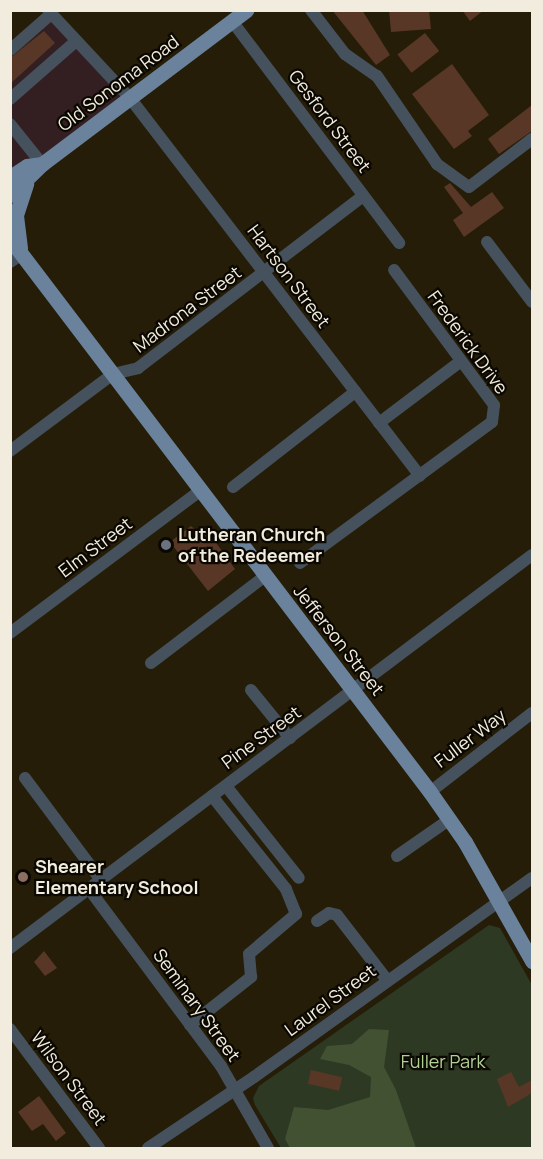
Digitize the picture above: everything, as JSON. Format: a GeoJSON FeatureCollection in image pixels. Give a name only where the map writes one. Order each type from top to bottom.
{"type":"FeatureCollection","features":[{"type":"Feature","properties":{"kind":"main road","name":"Old Sonoma Road"},"geometry":{"type":"LineString","coordinates":[[10,195],[42,164],[246,10]]}},
{"type":"Feature","properties":{"kind":"main road","name":"Old Sonoma Road"},"geometry":{"type":"LineString","coordinates":[[10,177],[27,166],[42,164]]}},
{"type":"Feature","properties":{"kind":"main road"},"geometry":{"type":"LineString","coordinates":[[16,258],[16,215],[28,180]]}},
{"type":"Feature","properties":{"kind":"main road","name":"Jefferson Street"},"geometry":{"type":"LineString","coordinates":[[10,239],[16,258],[113,374],[450,819],[532,961]]}},
{"type":"Feature","properties":{"kind":"street"},"geometry":{"type":"LineString","coordinates":[[311,10],[345,54],[377,76],[436,164],[469,187],[532,140]]}},
{"type":"Feature","properties":{"kind":"street"},"geometry":{"type":"LineString","coordinates":[[10,51],[50,12]]}},
{"type":"Feature","properties":{"kind":"street","name":"Hartson Street"},"geometry":{"type":"LineString","coordinates":[[50,12],[130,98],[420,476]]}},
{"type":"Feature","properties":{"kind":"street","name":"Gesford Street"},"geometry":{"type":"LineString","coordinates":[[232,21],[399,243]]}},
{"type":"Feature","properties":{"kind":"street"},"geometry":{"type":"LineString","coordinates":[[10,99],[76,40]]}},
{"type":"Feature","properties":{"kind":"street"},"geometry":{"type":"LineString","coordinates":[[10,124],[42,164]]}},
{"type":"Feature","properties":{"kind":"street","name":"Madrona Street"},"geometry":{"type":"LineString","coordinates":[[10,451],[113,374],[138,368],[363,196]]}},
{"type":"Feature","properties":{"kind":"street"},"geometry":{"type":"LineString","coordinates":[[487,242],[532,302]]}},
{"type":"Feature","properties":{"kind":"street","name":"Frederick Drive"},"geometry":{"type":"LineString","coordinates":[[300,563],[492,422],[494,405],[393,270]]}},
{"type":"Feature","properties":{"kind":"street"},"geometry":{"type":"LineString","coordinates":[[379,423],[461,361]]}},
{"type":"Feature","properties":{"kind":"street"},"geometry":{"type":"LineString","coordinates":[[233,487],[355,392]]}},
{"type":"Feature","properties":{"kind":"street","name":"Elm Street"},"geometry":{"type":"LineString","coordinates":[[10,633],[201,490]]}},
{"type":"Feature","properties":{"kind":"street","name":"Pine Street"},"geometry":{"type":"LineString","coordinates":[[10,948],[355,691],[532,555]]}},
{"type":"Feature","properties":{"kind":"street"},"geometry":{"type":"LineString","coordinates":[[151,663],[265,576]]}},
{"type":"Feature","properties":{"kind":"street"},"geometry":{"type":"LineString","coordinates":[[251,690],[290,738]]}},
{"type":"Feature","properties":{"kind":"street","name":"Fuller Way"},"geometry":{"type":"LineString","coordinates":[[430,792],[532,713]]}},
{"type":"Feature","properties":{"kind":"street"},"geometry":{"type":"LineString","coordinates":[[25,778],[101,880]]}},
{"type":"Feature","properties":{"kind":"street"},"geometry":{"type":"LineString","coordinates":[[226,786],[299,878]]}},
{"type":"Feature","properties":{"kind":"street"},"geometry":{"type":"LineString","coordinates":[[190,1024],[251,977],[249,954],[296,914],[286,890],[212,796]]}},
{"type":"Feature","properties":{"kind":"street"},"geometry":{"type":"LineString","coordinates":[[397,856],[450,819]]}},
{"type":"Feature","properties":{"kind":"street","name":"Laurel Street"},"geometry":{"type":"LineString","coordinates":[[148,1149],[532,878]]}},
{"type":"Feature","properties":{"kind":"street","name":"Seminary Street"},"geometry":{"type":"LineString","coordinates":[[89,889],[190,1024],[234,1090],[268,1149]]}},
{"type":"Feature","properties":{"kind":"street"},"geometry":{"type":"LineString","coordinates":[[317,921],[329,913],[337,915],[387,980]]}},
{"type":"Feature","properties":{"kind":"street","name":"Wilson Street"},"geometry":{"type":"LineString","coordinates":[[10,1029],[99,1149]]}},
{"type":"Feature","properties":{"kind":"shaded area"},"geometry":{"type":"Polygon","coordinates":[[[51,14],[130,98],[11,177],[10,50],[51,14]]]}},
{"type":"Feature","properties":{"kind":"green space","name":"Fuller Park"},"geometry":{"type":"Polygon","coordinates":[[[489,925],[500,928],[532,985],[532,1148],[281,1148],[255,1105],[253,1098],[259,1086],[489,925]]]}},
{"type":"Feature","properties":{"kind":"green space"},"geometry":{"type":"Polygon","coordinates":[[[369,1029],[389,1030],[384,1067],[396,1090],[416,1148],[290,1148],[285,1139],[294,1107],[328,1110],[370,1097],[371,1077],[349,1065],[320,1059],[327,1046],[352,1044],[369,1029]]]}},
{"type":"Feature","properties":{"kind":"building"},"geometry":{"type":"Polygon","coordinates":[[[332,10],[362,10],[390,55],[376,65],[332,10]]]}},
{"type":"Feature","properties":{"kind":"building"},"geometry":{"type":"Polygon","coordinates":[[[389,10],[429,10],[431,29],[391,32],[389,10]]]}},
{"type":"Feature","properties":{"kind":"building"},"geometry":{"type":"Polygon","coordinates":[[[462,10],[484,10],[470,21],[462,10]]]}},
{"type":"Feature","properties":{"kind":"building"},"geometry":{"type":"Polygon","coordinates":[[[44,31],[55,43],[10,84],[10,58],[44,31]]]}},
{"type":"Feature","properties":{"kind":"building"},"geometry":{"type":"Polygon","coordinates":[[[425,33],[439,51],[412,73],[397,55],[425,33]]]}},
{"type":"Feature","properties":{"kind":"building"},"geometry":{"type":"Polygon","coordinates":[[[452,64],[489,115],[468,131],[472,136],[454,149],[412,94],[452,64]]]}},
{"type":"Feature","properties":{"kind":"building"},"geometry":{"type":"Polygon","coordinates":[[[532,105],[532,131],[499,154],[488,139],[532,105]]]}},
{"type":"Feature","properties":{"kind":"building"},"geometry":{"type":"Polygon","coordinates":[[[450,183],[471,207],[492,192],[504,208],[464,237],[453,220],[463,213],[444,187],[450,183]]]}},
{"type":"Feature","properties":{"kind":"building"},"geometry":{"type":"Polygon","coordinates":[[[191,526],[197,531],[204,526],[235,569],[208,591],[170,542],[191,526]]]}},
{"type":"Feature","properties":{"kind":"building"},"geometry":{"type":"Polygon","coordinates":[[[44,951],[57,968],[45,976],[34,962],[44,951]]]}},
{"type":"Feature","properties":{"kind":"building"},"geometry":{"type":"Polygon","coordinates":[[[311,1070],[342,1077],[339,1091],[308,1084],[311,1070]]]}},
{"type":"Feature","properties":{"kind":"building"},"geometry":{"type":"Polygon","coordinates":[[[511,1072],[519,1087],[532,1080],[532,1093],[508,1107],[497,1079],[511,1072]]]}},
{"type":"Feature","properties":{"kind":"building"},"geometry":{"type":"Polygon","coordinates":[[[39,1096],[66,1133],[56,1141],[43,1124],[32,1131],[18,1112],[39,1096]]]}},
{"type":"Feature","properties":{"kind":"place","name":"Lutheran Church of the Redeemer"},"geometry":{"type":"Point","coordinates":[166,545]}},
{"type":"Feature","properties":{"kind":"place","name":"Shearer Elementary School"},"geometry":{"type":"Point","coordinates":[23,877]}}]}
